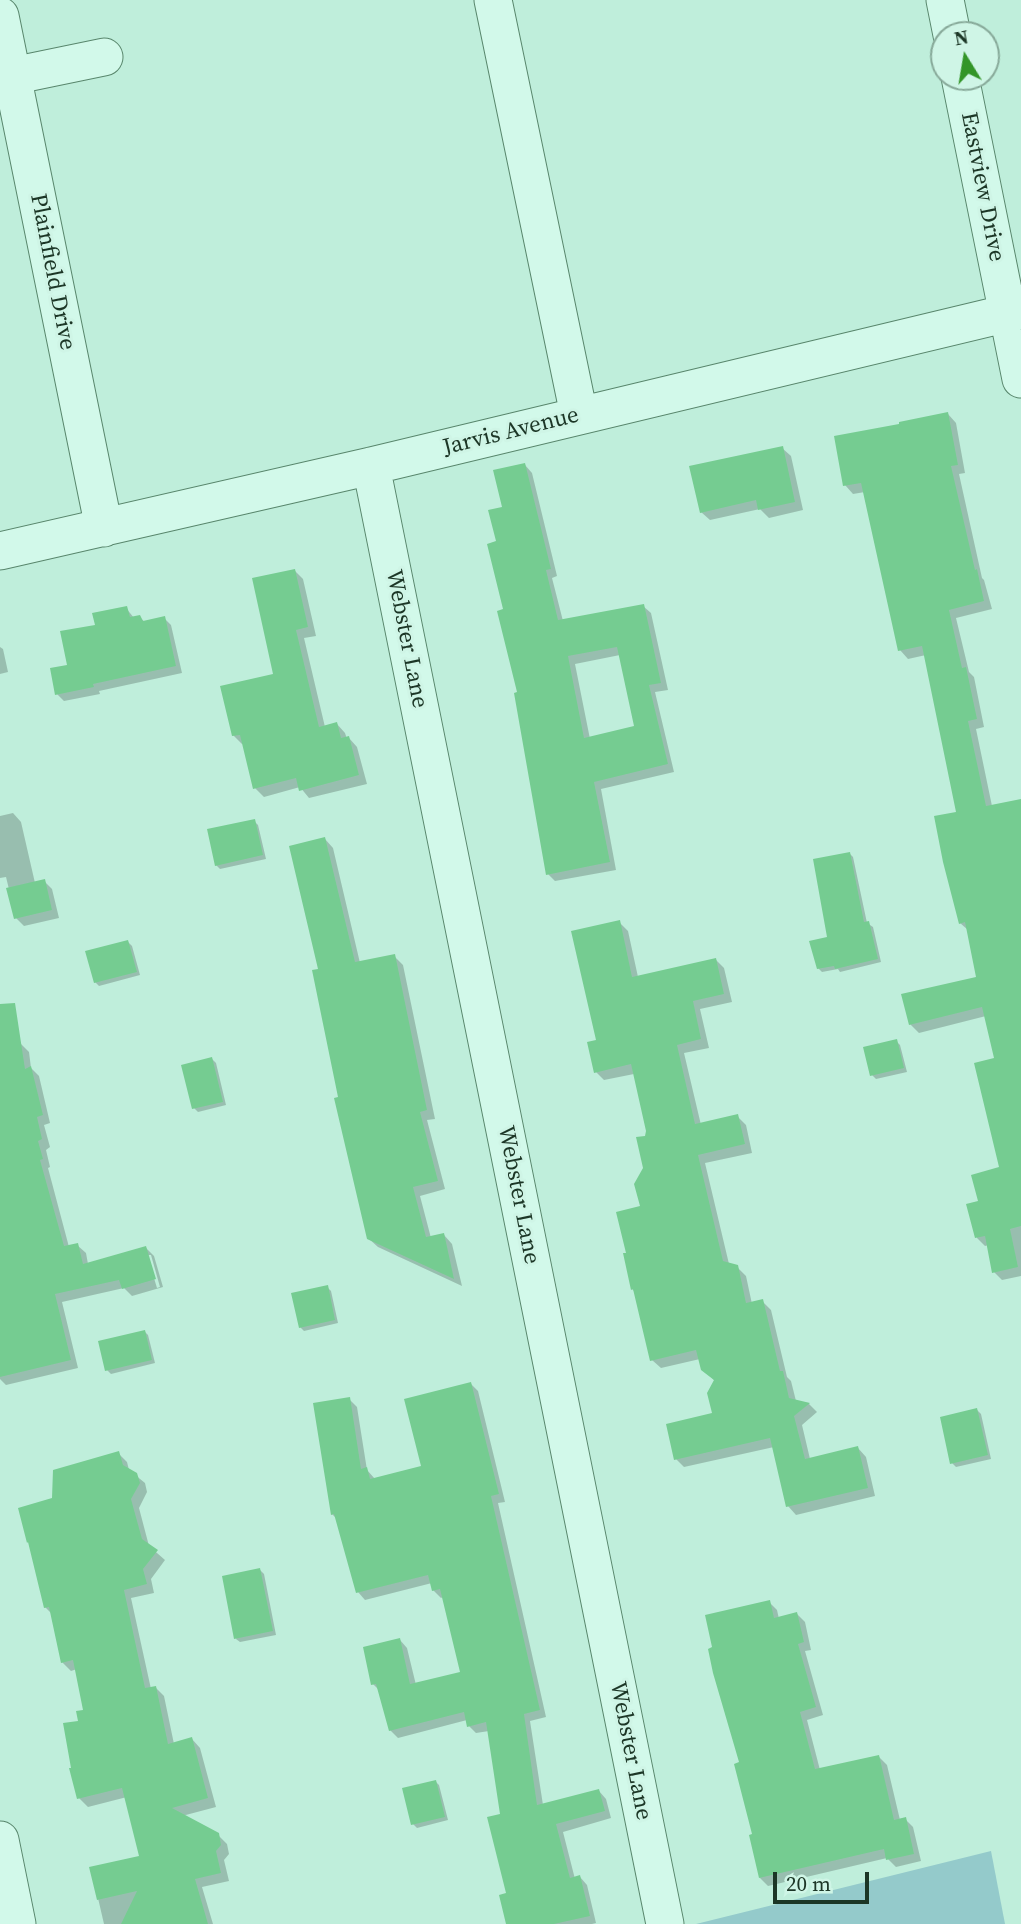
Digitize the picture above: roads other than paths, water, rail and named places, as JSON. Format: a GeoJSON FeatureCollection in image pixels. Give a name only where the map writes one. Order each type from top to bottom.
{"type":"FeatureCollection","features":[{"type":"Feature","properties":{"kind":"street"},"geometry":{"type":"LineString","coordinates":[[493,0],[579,415]]}},
{"type":"Feature","properties":{"kind":"street"},"geometry":{"type":"LineString","coordinates":[[945,0],[949,21]]}},
{"type":"Feature","properties":{"kind":"street","name":"Plainfield Drive"},"geometry":{"type":"LineString","coordinates":[[0,16],[104,527]]}},
{"type":"Feature","properties":{"kind":"street"},"geometry":{"type":"LineString","coordinates":[[12,76],[104,57]]}},
{"type":"Feature","properties":{"kind":"street","name":"Eastview Drive"},"geometry":{"type":"LineString","coordinates":[[963,91],[1014,311],[1021,379]]}},
{"type":"Feature","properties":{"kind":"street","name":"Jarvis Avenue"},"geometry":{"type":"LineString","coordinates":[[0,551],[371,466],[1014,311]]}},
{"type":"Feature","properties":{"kind":"street","name":"Webster Lane"},"geometry":{"type":"LineString","coordinates":[[371,466],[665,1924]]}},
{"type":"Feature","properties":{"kind":"street"},"geometry":{"type":"LineString","coordinates":[[0,1840],[17,1924]]}}]}
